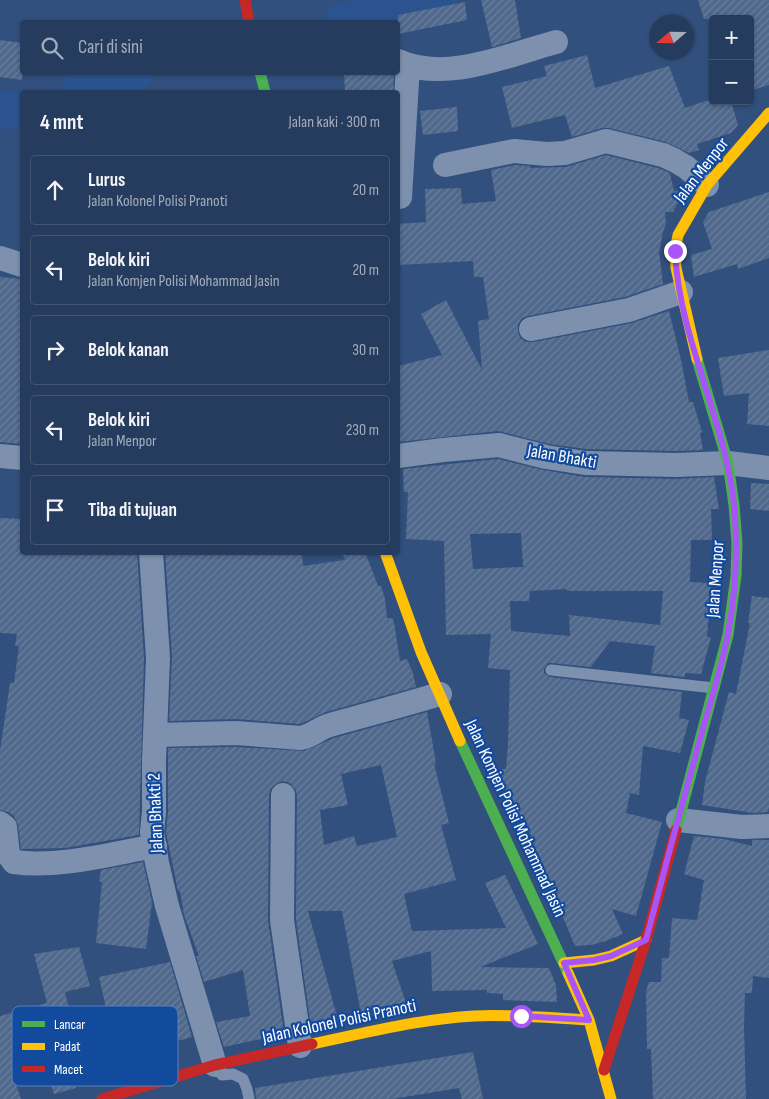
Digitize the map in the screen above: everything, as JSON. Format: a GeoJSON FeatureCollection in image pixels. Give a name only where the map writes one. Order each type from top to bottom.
{"type":"FeatureCollection","features":[{"type":"Feature","properties":{"kind":"street"},"geometry":{"type":"LineString","coordinates":[[245,0],[249,20]]}},
{"type":"Feature","properties":{"kind":"street"},"geometry":{"type":"LineString","coordinates":[[400,197],[403,64],[421,69],[457,69],[556,42]]}},
{"type":"Feature","properties":{"kind":"street"},"geometry":{"type":"LineString","coordinates":[[261,75],[264,90]]}},
{"type":"Feature","properties":{"kind":"street","name":"Jalan Menpor"},"geometry":{"type":"LineString","coordinates":[[604,1070],[646,940],[714,688],[728,635],[736,576],[736,534],[728,464],[699,368],[680,292],[675,251],[678,235],[686,218],[707,185],[769,113]]}},
{"type":"Feature","properties":{"kind":"street"},"geometry":{"type":"LineString","coordinates":[[444,165],[514,151],[547,154],[565,153],[606,142],[663,155],[686,167],[707,185]]}},
{"type":"Feature","properties":{"kind":"street"},"geometry":{"type":"LineString","coordinates":[[0,258],[20,264]]}},
{"type":"Feature","properties":{"kind":"street"},"geometry":{"type":"LineString","coordinates":[[531,329],[621,312],[680,292]]}},
{"type":"Feature","properties":{"kind":"street","name":"Jalan Bhakti"},"geometry":{"type":"LineString","coordinates":[[400,456],[499,445],[546,457],[585,463],[728,464],[769,468]]}},
{"type":"Feature","properties":{"kind":"street"},"geometry":{"type":"LineString","coordinates":[[0,456],[20,458]]}},
{"type":"Feature","properties":{"kind":"street","name":"Jalan Bhakti 2"},"geometry":{"type":"LineString","coordinates":[[151,555],[158,658],[152,832],[167,906],[213,1072]]}},
{"type":"Feature","properties":{"kind":"street","name":"Jalan Komjen Polisi Mohammad Jasin"},"geometry":{"type":"LineString","coordinates":[[386,555],[418,643],[440,694],[492,812],[589,1020],[611,1099]]}},
{"type":"Feature","properties":{"kind":"street"},"geometry":{"type":"LineString","coordinates":[[155,736],[236,734],[301,738],[307,737],[327,726],[440,694]]}},
{"type":"Feature","properties":{"kind":"street"},"geometry":{"type":"LineString","coordinates":[[283,795],[282,920],[300,1046]]}},
{"type":"Feature","properties":{"kind":"street"},"geometry":{"type":"LineString","coordinates":[[678,820],[742,827],[769,826]]}},
{"type":"Feature","properties":{"kind":"street"},"geometry":{"type":"LineString","coordinates":[[0,823],[5,827],[8,854],[14,862],[74,860],[155,846]]}},
{"type":"Feature","properties":{"kind":"street"},"geometry":{"type":"LineString","coordinates":[[564,963],[611,956],[646,940]]}},
{"type":"Feature","properties":{"kind":"street","name":"Jalan Kolonel Polisi Pranoti"},"geometry":{"type":"LineString","coordinates":[[178,1081],[300,1046],[381,1029],[466,1017],[521,1016],[589,1020]]}},
{"type":"Feature","properties":{"kind":"street","name":"Jalan Kolonel Polisi Pranoti"},"geometry":{"type":"LineString","coordinates":[[102,1099],[155,1086]]}},
{"type":"Feature","properties":{"kind":"lane"},"geometry":{"type":"LineString","coordinates":[[551,670],[714,688]]}},
{"type":"Feature","properties":{"kind":"lane"},"geometry":{"type":"LineString","coordinates":[[213,1072],[240,1076],[245,1082],[249,1099]]}},
{"type":"Feature","properties":{"kind":"lane"},"geometry":{"type":"LineString","coordinates":[[140,1099],[192,1084]]}},
{"type":"Feature","properties":{"kind":"building"},"geometry":{"type":"Polygon","coordinates":[[[481,0],[515,0],[521,38],[492,47],[481,0]]]}},
{"type":"Feature","properties":{"kind":"building"},"geometry":{"type":"Polygon","coordinates":[[[698,0],[769,0],[769,85],[754,90],[754,15],[709,15],[709,19],[704,19],[698,0]]]}},
{"type":"Feature","properties":{"kind":"building"},"geometry":{"type":"Polygon","coordinates":[[[465,2],[467,20],[400,34],[398,15],[465,2]]]}},
{"type":"Feature","properties":{"kind":"building"},"geometry":{"type":"Polygon","coordinates":[[[0,40],[20,43],[20,75],[22,75],[22,80],[0,77],[0,40]]]}},
{"type":"Feature","properties":{"kind":"building"},"geometry":{"type":"Polygon","coordinates":[[[587,55],[595,88],[669,66],[685,108],[705,101],[709,101],[709,105],[732,105],[738,125],[731,133],[697,144],[699,150],[689,153],[666,142],[609,128],[602,128],[572,137],[565,115],[512,128],[502,87],[547,76],[544,66],[587,55]]]}},
{"type":"Feature","properties":{"kind":"building"},"geometry":{"type":"Polygon","coordinates":[[[344,75],[394,75],[393,90],[345,90],[344,75]]]}},
{"type":"Feature","properties":{"kind":"building"},"geometry":{"type":"Polygon","coordinates":[[[457,107],[458,131],[423,135],[420,111],[457,107]]]}},
{"type":"Feature","properties":{"kind":"building"},"geometry":{"type":"Polygon","coordinates":[[[606,155],[658,168],[670,174],[674,191],[683,190],[683,193],[673,212],[665,212],[666,224],[659,252],[663,284],[625,297],[522,318],[518,324],[520,338],[526,342],[534,342],[632,323],[669,311],[689,402],[693,402],[702,432],[700,433],[703,450],[586,449],[549,444],[498,431],[400,442],[400,366],[442,355],[421,314],[446,300],[482,370],[478,321],[489,319],[483,277],[474,277],[473,261],[400,265],[400,224],[426,222],[425,189],[461,188],[462,204],[496,201],[491,170],[515,165],[530,166],[530,168],[566,167],[606,155]]]}},
{"type":"Feature","properties":{"kind":"building"},"geometry":{"type":"Polygon","coordinates":[[[769,192],[769,258],[738,269],[737,264],[694,277],[691,255],[712,249],[703,222],[709,212],[769,192]]]}},
{"type":"Feature","properties":{"kind":"building"},"geometry":{"type":"Polygon","coordinates":[[[0,277],[20,279],[20,444],[0,442],[0,277]]]}},
{"type":"Feature","properties":{"kind":"building"},"geometry":{"type":"Polygon","coordinates":[[[769,350],[769,426],[747,424],[749,393],[724,396],[718,358],[769,350]]]}},
{"type":"Feature","properties":{"kind":"building"},"geometry":{"type":"Polygon","coordinates":[[[498,459],[543,470],[585,477],[676,479],[714,477],[719,509],[711,509],[712,540],[691,540],[690,582],[711,583],[707,637],[711,637],[701,674],[685,673],[685,677],[651,673],[655,646],[610,641],[591,667],[548,663],[544,669],[544,673],[550,677],[682,692],[679,718],[689,720],[680,753],[643,746],[639,795],[630,793],[626,813],[662,822],[636,916],[612,909],[623,934],[591,945],[575,946],[544,872],[525,819],[518,822],[502,782],[501,769],[506,769],[508,744],[510,670],[488,668],[491,634],[446,635],[444,541],[406,539],[408,492],[404,492],[403,469],[498,459]],[[521,533],[470,534],[473,569],[523,567],[521,533]],[[567,589],[530,591],[529,601],[510,601],[511,631],[570,636],[569,615],[660,625],[663,591],[567,591],[567,589]]]}},
{"type":"Feature","properties":{"kind":"building"},"geometry":{"type":"Polygon","coordinates":[[[751,483],[769,484],[769,511],[750,509],[751,483]]]}},
{"type":"Feature","properties":{"kind":"building"},"geometry":{"type":"Polygon","coordinates":[[[0,518],[20,519],[20,555],[137,555],[144,658],[139,835],[65,848],[21,849],[18,825],[14,816],[0,810],[0,751],[10,683],[14,683],[19,646],[15,646],[17,634],[0,633],[0,518]]]}},
{"type":"Feature","properties":{"kind":"building"},"geometry":{"type":"Polygon","coordinates":[[[165,555],[302,555],[303,566],[345,560],[343,555],[366,555],[378,586],[381,586],[385,599],[387,618],[392,618],[394,622],[400,661],[407,659],[416,687],[326,712],[300,724],[236,719],[169,721],[172,657],[165,555]]]}},
{"type":"Feature","properties":{"kind":"building"},"geometry":{"type":"Polygon","coordinates":[[[752,596],[769,598],[769,807],[768,812],[753,813],[702,805],[705,782],[729,692],[736,694],[750,623],[748,623],[752,596]]]}},
{"type":"Feature","properties":{"kind":"building"},"geometry":{"type":"Polygon","coordinates":[[[427,712],[436,763],[434,764],[449,823],[441,825],[456,880],[404,894],[412,931],[506,928],[485,883],[505,875],[538,944],[480,967],[549,968],[556,985],[557,1002],[503,1000],[503,994],[487,993],[487,990],[432,991],[431,951],[392,961],[407,1006],[367,1017],[366,1013],[361,1014],[342,911],[308,911],[338,1020],[311,1028],[296,919],[297,795],[290,783],[283,781],[271,788],[269,795],[268,920],[284,1034],[224,1047],[216,1022],[250,1016],[243,970],[204,982],[196,956],[199,956],[184,915],[166,832],[168,812],[168,748],[236,747],[304,751],[334,738],[427,712]],[[381,765],[341,774],[348,805],[320,810],[324,845],[354,836],[357,846],[397,837],[381,765]]]}},
{"type":"Feature","properties":{"kind":"building"},"geometry":{"type":"Polygon","coordinates":[[[694,836],[724,839],[752,846],[752,840],[769,840],[769,978],[753,976],[752,993],[745,993],[746,1099],[653,1099],[651,1049],[647,1049],[646,991],[649,982],[661,982],[662,958],[669,958],[672,918],[697,920],[704,880],[684,874],[694,836]]]}},
{"type":"Feature","properties":{"kind":"building"},"geometry":{"type":"Polygon","coordinates":[[[143,862],[152,902],[146,949],[96,943],[102,882],[99,881],[101,870],[143,862]]]}},
{"type":"Feature","properties":{"kind":"building"},"geometry":{"type":"Polygon","coordinates":[[[79,947],[90,986],[65,992],[68,1006],[36,1006],[47,1003],[34,954],[79,947]]]}},
{"type":"Feature","properties":{"kind":"building"},"geometry":{"type":"Polygon","coordinates":[[[170,962],[192,1037],[178,1041],[178,1006],[106,1006],[99,977],[170,962]]]}},
{"type":"Feature","properties":{"kind":"building"},"geometry":{"type":"Polygon","coordinates":[[[12,1013],[12,1086],[16,1086],[21,1099],[0,1099],[0,1016],[12,1013]]]}},
{"type":"Feature","properties":{"kind":"building"},"geometry":{"type":"Polygon","coordinates":[[[473,1052],[483,1099],[462,1099],[459,1088],[392,1099],[256,1099],[255,1088],[473,1052]]]}},
{"type":"Feature","properties":{"kind":"building"},"geometry":{"type":"Polygon","coordinates":[[[52,1086],[75,1086],[76,1088],[54,1094],[52,1086]]]}},
{"type":"Feature","properties":{"kind":"waterway"},"geometry":{"type":"LineString","coordinates":[[352,20],[438,0]]}},
{"type":"Feature","properties":{"kind":"waterway"},"geometry":{"type":"LineString","coordinates":[[84,90],[126,75]]}},
{"type":"Feature","properties":{"kind":"waterway"},"geometry":{"type":"LineString","coordinates":[[0,110],[20,109]]}},
{"type":"Feature","properties":{"kind":"traffic: fast"},"geometry":{"type":"LineString","coordinates":[[261,75],[264,90]]}},
{"type":"Feature","properties":{"kind":"traffic: fast"},"geometry":{"type":"LineString","coordinates":[[676,830],[728,635],[736,576],[737,543],[728,463],[697,359]]}},
{"type":"Feature","properties":{"kind":"traffic: fast"},"geometry":{"type":"LineString","coordinates":[[460,741],[568,973]]}},
{"type":"Feature","properties":{"kind":"traffic: slow"},"geometry":{"type":"LineString","coordinates":[[697,359],[676,268],[675,251],[678,235],[707,185],[769,113]]}},
{"type":"Feature","properties":{"kind":"traffic: slow"},"geometry":{"type":"LineString","coordinates":[[386,555],[421,652],[460,741]]}},
{"type":"Feature","properties":{"kind":"traffic: slow"},"geometry":{"type":"LineString","coordinates":[[564,963],[611,956],[646,940]]}},
{"type":"Feature","properties":{"kind":"traffic: slow"},"geometry":{"type":"LineString","coordinates":[[568,973],[589,1020],[611,1099]]}},
{"type":"Feature","properties":{"kind":"traffic: slow"},"geometry":{"type":"LineString","coordinates":[[312,1044],[433,1020],[474,1016],[532,1016],[589,1020]]}},
{"type":"Feature","properties":{"kind":"traffic: jam"},"geometry":{"type":"LineString","coordinates":[[245,0],[249,20]]}},
{"type":"Feature","properties":{"kind":"traffic: jam"},"geometry":{"type":"LineString","coordinates":[[604,1070],[646,940],[676,830]]}},
{"type":"Feature","properties":{"kind":"traffic: jam"},"geometry":{"type":"LineString","coordinates":[[178,1076],[215,1065],[312,1044]]}},
{"type":"Feature","properties":{"kind":"traffic: jam"},"geometry":{"type":"LineString","coordinates":[[102,1099],[145,1086]]}},
{"type":"Feature","properties":{"kind":"route"},"geometry":{"type":"LineString","coordinates":[[521,1016],[589,1020],[564,963],[611,956],[646,940],[728,635],[736,576],[737,543],[734,505],[728,464],[699,368],[680,292],[675,251]]}}]}
